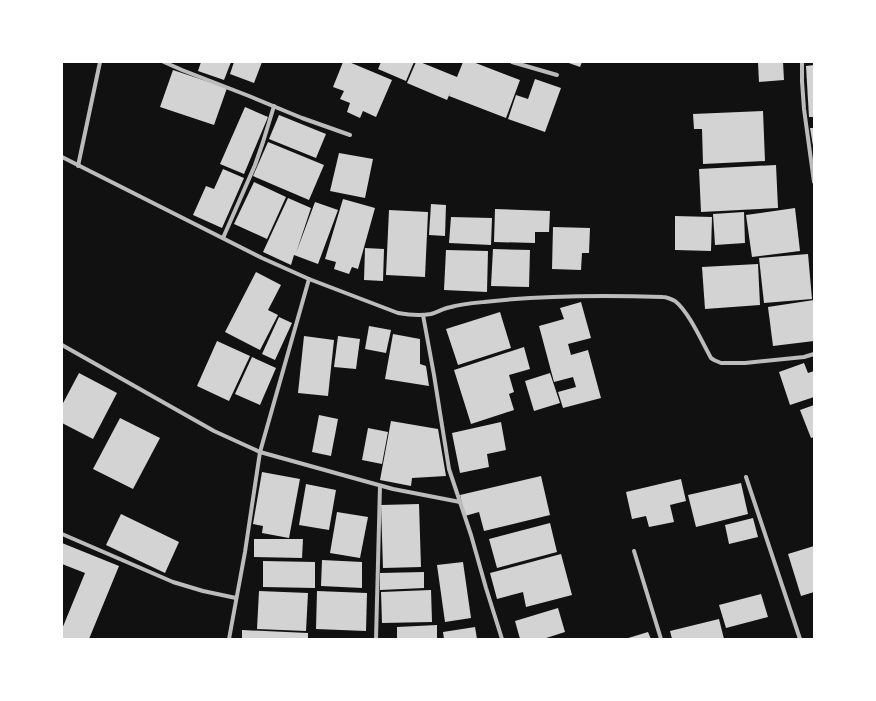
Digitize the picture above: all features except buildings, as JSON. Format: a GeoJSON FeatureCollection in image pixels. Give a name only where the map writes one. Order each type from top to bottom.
{"type":"FeatureCollection","features":[{"type":"Feature","properties":{"kind":"street"},"geometry":{"type":"LineString","coordinates":[[78,166],[100,62]]}},
{"type":"Feature","properties":{"kind":"street"},"geometry":{"type":"LineString","coordinates":[[164,62],[302,118],[350,135]]}},
{"type":"Feature","properties":{"kind":"street"},"geometry":{"type":"LineString","coordinates":[[512,62],[557,75]]}},
{"type":"Feature","properties":{"kind":"street"},"geometry":{"type":"LineString","coordinates":[[802,62],[801,73],[804,109],[814,182]]}},
{"type":"Feature","properties":{"kind":"street"},"geometry":{"type":"LineString","coordinates":[[222,238],[255,165],[264,142],[274,106]]}},
{"type":"Feature","properties":{"kind":"street"},"geometry":{"type":"LineString","coordinates":[[62,157],[222,238],[308,279],[398,313],[422,315],[452,306],[525,298],[668,297],[679,305],[711,358],[716,362],[745,363],[804,357],[814,354]]}},
{"type":"Feature","properties":{"kind":"street"},"geometry":{"type":"LineString","coordinates":[[229,639],[245,552],[260,452],[308,279]]}},
{"type":"Feature","properties":{"kind":"street"},"geometry":{"type":"LineString","coordinates":[[422,315],[450,469],[502,639]]}},
{"type":"Feature","properties":{"kind":"street"},"geometry":{"type":"LineString","coordinates":[[62,345],[214,431],[260,452],[380,486],[460,502]]}},
{"type":"Feature","properties":{"kind":"street"},"geometry":{"type":"LineString","coordinates":[[746,477],[800,639]]}},
{"type":"Feature","properties":{"kind":"street"},"geometry":{"type":"LineString","coordinates":[[376,639],[380,486]]}},
{"type":"Feature","properties":{"kind":"street"},"geometry":{"type":"LineString","coordinates":[[62,534],[173,582],[203,591],[236,598]]}},
{"type":"Feature","properties":{"kind":"street"},"geometry":{"type":"LineString","coordinates":[[634,551],[661,639]]}}]}
